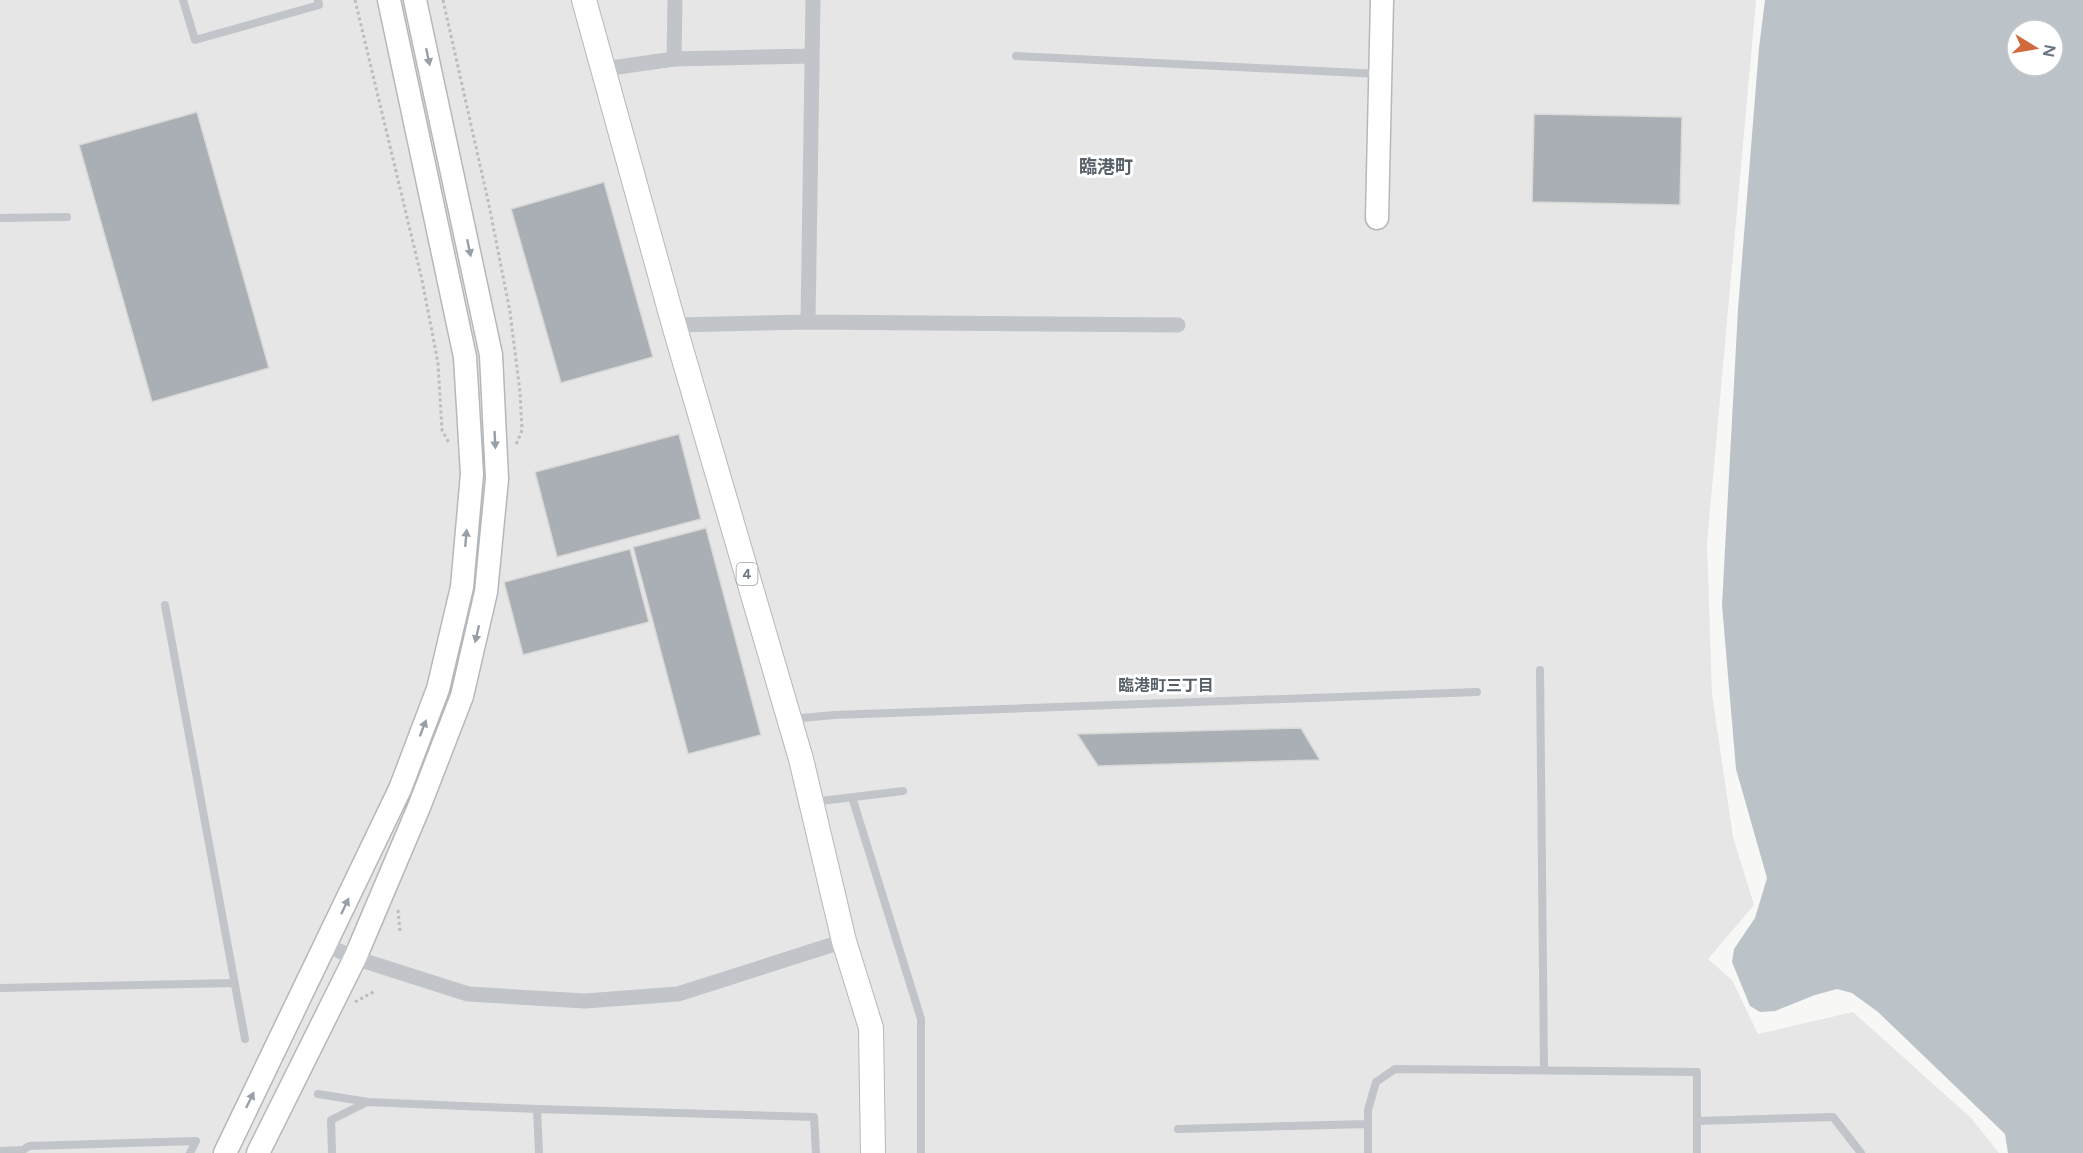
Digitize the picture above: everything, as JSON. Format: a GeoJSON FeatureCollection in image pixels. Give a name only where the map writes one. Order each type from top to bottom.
{"type":"FeatureCollection","features":[{"type":"Feature","properties":{"kind":"main road","name":"4"},"geometry":{"type":"LineString","coordinates":[[584,0],[674,325],[790,719],[844,941],[871,1028],[873,1153]]}},
{"type":"Feature","properties":{"kind":"street"},"geometry":{"type":"LineString","coordinates":[[225,1153],[400,789],[438,689],[462,587],[472,474],[465,357],[389,0]]}},
{"type":"Feature","properties":{"kind":"street"},"geometry":{"type":"LineString","coordinates":[[258,1153],[355,958],[419,807],[462,696],[486,592],[497,479],[491,355],[415,0]]}},
{"type":"Feature","properties":{"kind":"street"},"geometry":{"type":"LineString","coordinates":[[674,59],[675,0]]}},
{"type":"Feature","properties":{"kind":"street"},"geometry":{"type":"LineString","coordinates":[[808,322],[813,0]]}},
{"type":"Feature","properties":{"kind":"street"},"geometry":{"type":"LineString","coordinates":[[1377,218],[1382,0]]}},
{"type":"Feature","properties":{"kind":"street"},"geometry":{"type":"LineString","coordinates":[[604,69],[674,59],[812,56]]}},
{"type":"Feature","properties":{"kind":"street"},"geometry":{"type":"LineString","coordinates":[[674,325],[808,322],[1178,325]]}},
{"type":"Feature","properties":{"kind":"street"},"geometry":{"type":"LineString","coordinates":[[326,945],[355,958],[468,994],[585,1001],[678,994],[844,941]]}},
{"type":"Feature","properties":{"kind":"lane"},"geometry":{"type":"LineString","coordinates":[[183,0],[195,40],[319,5],[318,0]]}},
{"type":"Feature","properties":{"kind":"lane"},"geometry":{"type":"LineString","coordinates":[[1016,56],[1380,74]]}},
{"type":"Feature","properties":{"kind":"lane"},"geometry":{"type":"LineString","coordinates":[[0,218],[67,217]]}},
{"type":"Feature","properties":{"kind":"lane"},"geometry":{"type":"LineString","coordinates":[[165,604],[245,1039]]}},
{"type":"Feature","properties":{"kind":"lane"},"geometry":{"type":"LineString","coordinates":[[1540,670],[1544,1070]]}},
{"type":"Feature","properties":{"kind":"lane"},"geometry":{"type":"LineString","coordinates":[[790,719],[834,715],[1477,692]]}},
{"type":"Feature","properties":{"kind":"lane"},"geometry":{"type":"LineString","coordinates":[[811,802],[903,791]]}},
{"type":"Feature","properties":{"kind":"lane"},"geometry":{"type":"LineString","coordinates":[[852,797],[921,1019],[921,1153]]}},
{"type":"Feature","properties":{"kind":"lane"},"geometry":{"type":"LineString","coordinates":[[0,988],[234,983]]}},
{"type":"Feature","properties":{"kind":"lane"},"geometry":{"type":"LineString","coordinates":[[1368,1153],[1368,1110],[1376,1082],[1395,1068],[1697,1072],[1697,1153]]}},
{"type":"Feature","properties":{"kind":"lane"},"geometry":{"type":"LineString","coordinates":[[318,1094],[368,1101],[537,1109],[814,1117],[816,1153]]}},
{"type":"Feature","properties":{"kind":"lane"},"geometry":{"type":"LineString","coordinates":[[332,1153],[331,1120],[368,1101]]}},
{"type":"Feature","properties":{"kind":"lane"},"geometry":{"type":"LineString","coordinates":[[537,1109],[539,1153]]}},
{"type":"Feature","properties":{"kind":"lane"},"geometry":{"type":"LineString","coordinates":[[1697,1121],[1833,1117],[1861,1153]]}},
{"type":"Feature","properties":{"kind":"lane"},"geometry":{"type":"LineString","coordinates":[[1178,1129],[1368,1125]]}},
{"type":"Feature","properties":{"kind":"lane"},"geometry":{"type":"LineString","coordinates":[[4,1152],[23,1150],[29,1146],[196,1141],[190,1153]]}},
{"type":"Feature","properties":{"kind":"path"},"geometry":{"type":"LineString","coordinates":[[355,0],[422,279],[438,363],[442,430],[451,448]]}},
{"type":"Feature","properties":{"kind":"shaded area"},"geometry":{"type":"Polygon","coordinates":[[[0,0],[1756,0],[1707,543],[1712,694],[1733,837],[1754,905],[1708,959],[1732,980],[1758,1034],[1853,1012],[1971,1118],[1999,1153],[0,1153],[0,0]]]}},
{"type":"Feature","properties":{"kind":"shaded area"},"geometry":{"type":"Polygon","coordinates":[[[1765,0],[2083,0],[2083,1153],[2008,1153],[2005,1134],[1878,1012],[1852,993],[1837,989],[1775,1011],[1760,1012],[1750,1006],[1732,962],[1734,949],[1755,918],[1767,878],[1736,769],[1722,605],[1738,309],[1765,0]]]}},
{"type":"Feature","properties":{"kind":"building"},"geometry":{"type":"Polygon","coordinates":[[[197,112],[269,368],[152,402],[79,145],[197,112]]]}},
{"type":"Feature","properties":{"kind":"building"},"geometry":{"type":"Polygon","coordinates":[[[1534,114],[1682,117],[1680,205],[1532,202],[1534,114]]]}},
{"type":"Feature","properties":{"kind":"building"},"geometry":{"type":"Polygon","coordinates":[[[604,182],[653,357],[561,383],[511,209],[604,182]]]}},
{"type":"Feature","properties":{"kind":"building"},"geometry":{"type":"Polygon","coordinates":[[[679,434],[701,519],[557,557],[535,472],[679,434]]]}},
{"type":"Feature","properties":{"kind":"building"},"geometry":{"type":"Polygon","coordinates":[[[706,528],[761,735],[688,754],[633,547],[706,528]]]}},
{"type":"Feature","properties":{"kind":"building"},"geometry":{"type":"Polygon","coordinates":[[[630,549],[649,622],[523,655],[504,582],[630,549]]]}},
{"type":"Feature","properties":{"kind":"building"},"geometry":{"type":"Polygon","coordinates":[[[1301,728],[1320,760],[1098,766],[1077,734],[1301,728]]]}},
{"type":"Feature","properties":{"kind":"district","name":"臨港町"},"geometry":{"type":"Point","coordinates":[1106,167]}},
{"type":"Feature","properties":{"kind":"district","name":"臨港町三丁目"},"geometry":{"type":"Point","coordinates":[1166,685]}}]}
